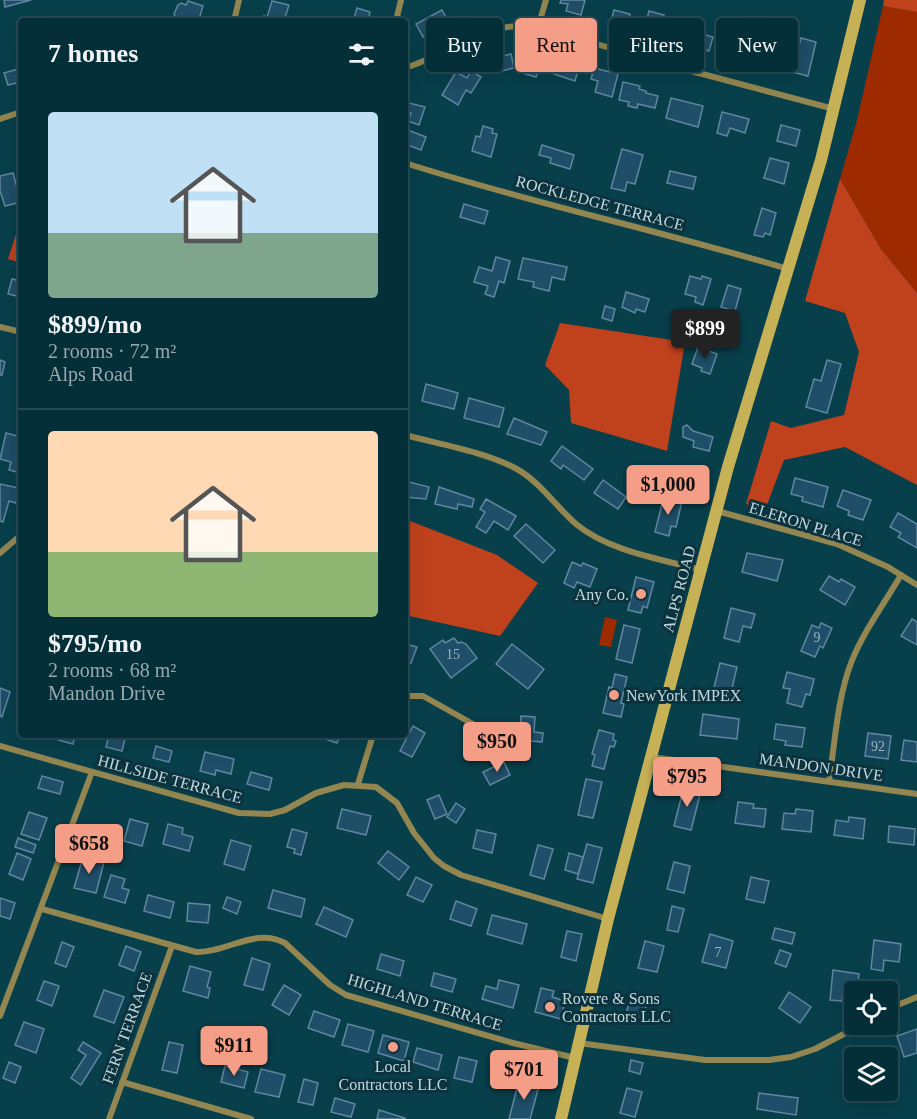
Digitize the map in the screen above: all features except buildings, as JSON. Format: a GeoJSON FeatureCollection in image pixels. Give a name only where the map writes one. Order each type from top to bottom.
{"type":"FeatureCollection","features":[{"type":"Feature","properties":{"kind":"main road","name":"ALPS ROAD"},"geometry":{"type":"LineString","coordinates":[[561,1119],[608,919],[651,757],[717,511],[821,160],[860,0]]}},
{"type":"Feature","properties":{"kind":"street"},"geometry":{"type":"LineString","coordinates":[[235,18],[239,0]]}},
{"type":"Feature","properties":{"kind":"street"},"geometry":{"type":"LineString","coordinates":[[397,18],[401,0]]}},
{"type":"Feature","properties":{"kind":"street"},"geometry":{"type":"LineString","coordinates":[[541,18],[546,0]]}},
{"type":"Feature","properties":{"kind":"street"},"geometry":{"type":"LineString","coordinates":[[408,67],[472,35],[490,29],[515,26]]}},
{"type":"Feature","properties":{"kind":"street"},"geometry":{"type":"LineString","coordinates":[[597,44],[834,109]]}},
{"type":"Feature","properties":{"kind":"street"},"geometry":{"type":"LineString","coordinates":[[0,119],[18,113]]}},
{"type":"Feature","properties":{"kind":"street","name":"ROCKLEDGE TERRACE"},"geometry":{"type":"LineString","coordinates":[[408,164],[788,269]]}},
{"type":"Feature","properties":{"kind":"street"},"geometry":{"type":"LineString","coordinates":[[0,327],[18,331]]}},
{"type":"Feature","properties":{"kind":"street"},"geometry":{"type":"LineString","coordinates":[[408,436],[502,462],[536,482],[575,523],[599,539],[638,553],[701,570]]}},
{"type":"Feature","properties":{"kind":"street","name":"ELERON PLACE"},"geometry":{"type":"LineString","coordinates":[[717,511],[837,544],[888,567],[917,585]]}},
{"type":"Feature","properties":{"kind":"street"},"geometry":{"type":"LineString","coordinates":[[0,554],[18,538]]}},
{"type":"Feature","properties":{"kind":"street"},"geometry":{"type":"LineString","coordinates":[[829,782],[841,700],[851,662],[901,575]]}},
{"type":"Feature","properties":{"kind":"street"},"geometry":{"type":"LineString","coordinates":[[408,696],[423,696],[489,733]]}},
{"type":"Feature","properties":{"kind":"street"},"geometry":{"type":"LineString","coordinates":[[358,784],[372,738]]}},
{"type":"Feature","properties":{"kind":"street","name":"HILLSIDE TERRACE"},"geometry":{"type":"LineString","coordinates":[[0,746],[239,813],[254,815],[285,810],[330,788],[358,784],[376,787],[397,803],[423,847],[444,866],[460,875],[608,919]]}},
{"type":"Feature","properties":{"kind":"street","name":"MANDON DRIVE"},"geometry":{"type":"LineString","coordinates":[[651,757],[917,794]]}},
{"type":"Feature","properties":{"kind":"street"},"geometry":{"type":"LineString","coordinates":[[0,1016],[92,772]]}},
{"type":"Feature","properties":{"kind":"street","name":"HIGHLAND TERRACE"},"geometry":{"type":"LineString","coordinates":[[42,909],[196,952],[208,952],[266,936],[276,938],[285,943],[330,985],[346,995],[513,1043],[575,1058]]}},
{"type":"Feature","properties":{"kind":"street","name":"FERN TERRACE"},"geometry":{"type":"LineString","coordinates":[[109,1119],[172,946]]}},
{"type":"Feature","properties":{"kind":"street"},"geometry":{"type":"LineString","coordinates":[[898,1005],[917,997]]}},
{"type":"Feature","properties":{"kind":"street"},"geometry":{"type":"LineString","coordinates":[[579,1042],[705,1060],[769,1060],[790,1057],[815,1049],[844,1034]]}},
{"type":"Feature","properties":{"kind":"street"},"geometry":{"type":"LineString","coordinates":[[122,1082],[251,1119]]}},
{"type":"Feature","properties":{"kind":"shaded area"},"geometry":{"type":"Polygon","coordinates":[[[884,0],[917,0],[917,12],[883,6],[884,0]]]}},
{"type":"Feature","properties":{"kind":"shaded area"},"geometry":{"type":"Polygon","coordinates":[[[883,6],[917,12],[917,293],[881,249],[840,179],[857,120],[883,6]]]}},
{"type":"Feature","properties":{"kind":"shaded area"},"geometry":{"type":"Polygon","coordinates":[[[840,179],[881,249],[917,293],[917,485],[845,447],[784,460],[765,510],[746,504],[771,421],[791,428],[844,415],[859,352],[845,313],[805,301],[840,179]]]}},
{"type":"Feature","properties":{"kind":"shaded area"},"geometry":{"type":"Polygon","coordinates":[[[18,228],[18,262],[8,259],[18,228]]]}},
{"type":"Feature","properties":{"kind":"shaded area"},"geometry":{"type":"Polygon","coordinates":[[[560,323],[685,342],[667,451],[571,423],[569,390],[545,365],[560,323]]]}},
{"type":"Feature","properties":{"kind":"shaded area"},"geometry":{"type":"Polygon","coordinates":[[[408,520],[497,555],[538,583],[500,636],[408,616],[408,520]]]}},
{"type":"Feature","properties":{"kind":"shaded area"},"geometry":{"type":"Polygon","coordinates":[[[605,617],[617,620],[611,647],[599,645],[605,617]]]}},
{"type":"Feature","properties":{"kind":"place","name":"Any Co."},"geometry":{"type":"Point","coordinates":[641,594]}},
{"type":"Feature","properties":{"kind":"place","name":"NewYork IMPEX"},"geometry":{"type":"Point","coordinates":[614,695]}},
{"type":"Feature","properties":{"kind":"place","name":"Rovere & Sons Contractors LLC"},"geometry":{"type":"Point","coordinates":[550,1007]}},
{"type":"Feature","properties":{"kind":"place","name":"Local Contractors LLC"},"geometry":{"type":"Point","coordinates":[393,1047]}}]}
